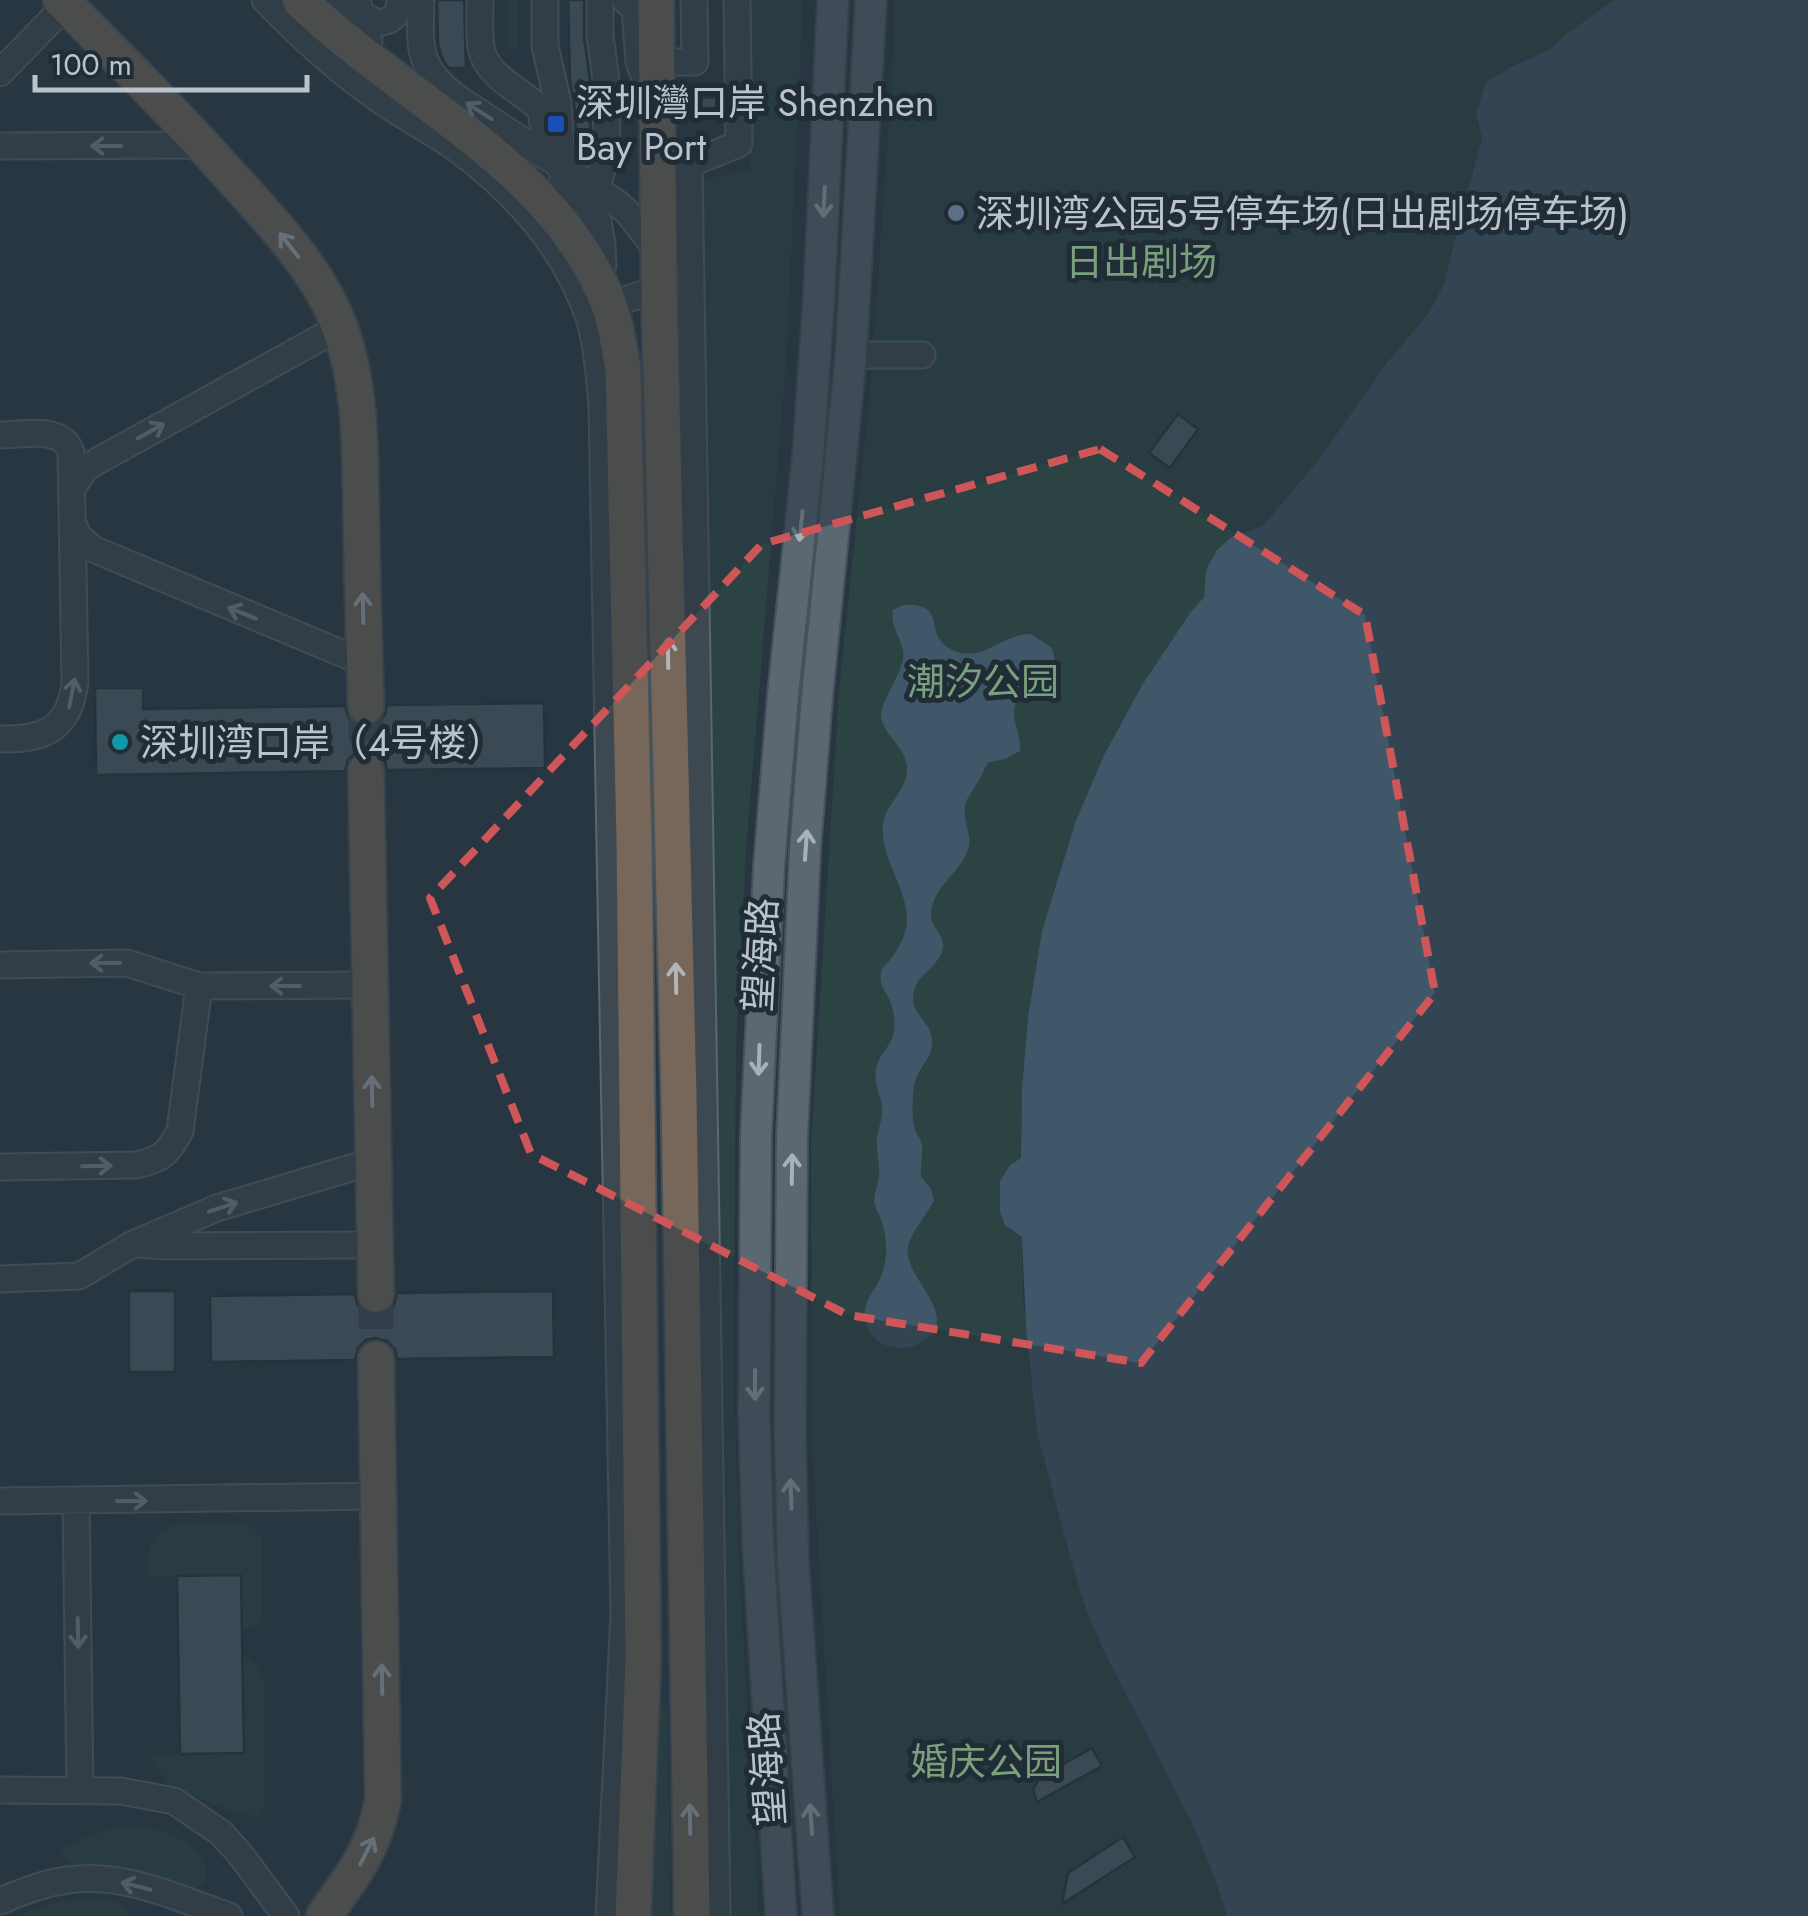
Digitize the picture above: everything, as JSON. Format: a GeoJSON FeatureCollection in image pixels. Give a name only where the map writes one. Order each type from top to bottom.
{"type":"FeatureCollection","features":[{"type":"Feature","properties":{"kind":"highway"},"geometry":{"type":"LineString","coordinates":[[64,2],[258,206],[306,266],[340,328],[359,422],[366,706]]}},
{"type":"Feature","properties":{"kind":"highway"},"geometry":{"type":"LineString","coordinates":[[310,2],[402,86],[492,153],[532,189],[567,230],[604,282],[623,370],[634,821],[643,1661],[625,1849],[633,1916]]}},
{"type":"Feature","properties":{"kind":"highway"},"geometry":{"type":"LineString","coordinates":[[653,22],[680,1133],[692,1916]]}},
{"type":"Feature","properties":{"kind":"highway"},"geometry":{"type":"LineString","coordinates":[[366,770],[376,1294]]}},
{"type":"Feature","properties":{"kind":"highway"},"geometry":{"type":"LineString","coordinates":[[324,1916],[370,1848],[383,1800],[376,1360]]}},
{"type":"Feature","properties":{"kind":"main road","name":"望海路"},"geometry":{"type":"LineString","coordinates":[[781,1916],[758,1544],[754,1413],[757,1116],[769,867],[808,456],[834,0]]}},
{"type":"Feature","properties":{"kind":"main road","name":"望海路"},"geometry":{"type":"LineString","coordinates":[[818,1916],[793,1560],[792,1137],[805,852],[852,355],[871,0]]}},
{"type":"Feature","properties":{"kind":"street"},"geometry":{"type":"LineString","coordinates":[[265,0],[378,99],[456,148],[529,214],[572,279],[590,322],[597,360],[602,404],[624,1615],[625,1849],[609,1916]]}},
{"type":"Feature","properties":{"kind":"street"},"geometry":{"type":"LineString","coordinates":[[357,0],[361,14],[376,23],[394,17],[400,0]]}},
{"type":"Feature","properties":{"kind":"street"},"geometry":{"type":"LineString","coordinates":[[420,0],[422,54],[432,74],[456,97],[628,213],[659,252]]}},
{"type":"Feature","properties":{"kind":"street"},"geometry":{"type":"LineString","coordinates":[[480,0],[481,47],[486,61],[494,73],[542,110],[546,140],[560,165]]}},
{"type":"Feature","properties":{"kind":"street"},"geometry":{"type":"LineString","coordinates":[[494,73],[520,73],[540,64],[545,0]]}},
{"type":"Feature","properties":{"kind":"street"},"geometry":{"type":"LineString","coordinates":[[600,0],[594,120],[607,152],[595,207],[604,282]]}},
{"type":"Feature","properties":{"kind":"street"},"geometry":{"type":"LineString","coordinates":[[625,0],[635,10],[639,62],[658,117]]}},
{"type":"Feature","properties":{"kind":"street"},"geometry":{"type":"LineString","coordinates":[[653,22],[694,62],[694,0]]}},
{"type":"Feature","properties":{"kind":"street"},"geometry":{"type":"LineString","coordinates":[[717,1916],[688,164],[739,144],[736,0]]}},
{"type":"Feature","properties":{"kind":"street"},"geometry":{"type":"LineString","coordinates":[[0,73],[64,2]]}},
{"type":"Feature","properties":{"kind":"street"},"geometry":{"type":"LineString","coordinates":[[544,46],[558,103],[560,165],[566,192],[604,282]]}},
{"type":"Feature","properties":{"kind":"street"},"geometry":{"type":"LineString","coordinates":[[0,146],[204,145]]}},
{"type":"Feature","properties":{"kind":"street"},"geometry":{"type":"LineString","coordinates":[[604,282],[659,289]]}},
{"type":"Feature","properties":{"kind":"street"},"geometry":{"type":"LineString","coordinates":[[73,487],[94,463],[340,328]]}},
{"type":"Feature","properties":{"kind":"street"},"geometry":{"type":"LineString","coordinates":[[852,355],[922,355]]}},
{"type":"Feature","properties":{"kind":"street"},"geometry":{"type":"LineString","coordinates":[[0,436],[54,434],[63,438],[72,452],[75,684],[71,706],[50,732],[23,739],[0,739]]}},
{"type":"Feature","properties":{"kind":"street"},"geometry":{"type":"LineString","coordinates":[[73,524],[78,536],[93,549],[364,663]]}},
{"type":"Feature","properties":{"kind":"street"},"geometry":{"type":"LineString","coordinates":[[0,964],[127,962],[199,986],[370,985]]}},
{"type":"Feature","properties":{"kind":"street"},"geometry":{"type":"LineString","coordinates":[[0,1167],[136,1166],[169,1152],[180,1131],[199,986]]}},
{"type":"Feature","properties":{"kind":"street"},"geometry":{"type":"LineString","coordinates":[[0,1279],[79,1276],[133,1244],[217,1208],[374,1161]]}},
{"type":"Feature","properties":{"kind":"street"},"geometry":{"type":"LineString","coordinates":[[133,1244],[375,1245]]}},
{"type":"Feature","properties":{"kind":"street"},"geometry":{"type":"LineString","coordinates":[[0,1501],[379,1496]]}},
{"type":"Feature","properties":{"kind":"street"},"geometry":{"type":"LineString","coordinates":[[76,1501],[80,1791]]}},
{"type":"Feature","properties":{"kind":"street"},"geometry":{"type":"LineString","coordinates":[[0,1790],[121,1792],[174,1801],[221,1833],[286,1916]]}},
{"type":"Feature","properties":{"kind":"street"},"geometry":{"type":"LineString","coordinates":[[0,1901],[41,1885],[102,1878],[133,1884],[228,1916]]}},
{"type":"Feature","properties":{"kind":"highlighted area"},"geometry":{"type":"Polygon","coordinates":[[[1100,449],[1365,615],[1435,993],[1141,1363],[848,1315],[531,1154],[430,898],[762,544],[1100,449]]]}},
{"type":"Feature","properties":{"kind":"green space"},"geometry":{"type":"Polygon","coordinates":[[[507,0],[518,0],[518,47],[507,47],[507,0]]]}},
{"type":"Feature","properties":{"kind":"green space"},"geometry":{"type":"Polygon","coordinates":[[[748,0],[803,0],[786,362],[746,850],[736,1045],[735,1424],[759,1916],[729,1916],[698,180],[750,171],[748,0]]]}},
{"type":"Feature","properties":{"kind":"green space"},"geometry":{"type":"Polygon","coordinates":[[[894,0],[1614,0],[1549,50],[1486,82],[1476,114],[1482,138],[1443,286],[1429,313],[1263,527],[1233,536],[1206,570],[1204,597],[1142,685],[1104,755],[1075,823],[1042,931],[1028,1017],[1021,1158],[1010,1165],[1000,1181],[1005,1225],[1022,1237],[1030,1378],[1104,1651],[1194,1828],[1227,1916],[840,1916],[812,1444],[811,1145],[839,691],[871,382],[894,0]]]}},
{"type":"Feature","properties":{"kind":"green space"},"geometry":{"type":"Polygon","coordinates":[[[186,1521],[247,1524],[262,1538],[263,1613],[255,1625],[242,1630],[240,1575],[148,1577],[153,1540],[186,1521]]]}},
{"type":"Feature","properties":{"kind":"green space"},"geometry":{"type":"Polygon","coordinates":[[[242,1656],[255,1665],[264,1679],[265,1801],[260,1817],[170,1788],[150,1755],[243,1753],[242,1656]]]}},
{"type":"Feature","properties":{"kind":"green space"},"geometry":{"type":"Polygon","coordinates":[[[658,1707],[667,1707],[671,1916],[646,1916],[658,1707]]]}},
{"type":"Feature","properties":{"kind":"green space"},"geometry":{"type":"Polygon","coordinates":[[[116,1826],[150,1828],[180,1839],[202,1860],[206,1882],[195,1889],[158,1876],[73,1864],[63,1855],[60,1848],[116,1826]]]}},
{"type":"Feature","properties":{"kind":"green space"},"geometry":{"type":"Polygon","coordinates":[[[101,1898],[123,1906],[132,1916],[16,1916],[55,1902],[101,1898]]]}},
{"type":"Feature","properties":{"kind":"water"},"geometry":{"type":"Polygon","coordinates":[[[1614,0],[1808,0],[1808,1916],[1227,1916],[1194,1827],[1086,1609],[1037,1432],[1026,1329],[1022,1237],[1005,1225],[1000,1211],[1000,1181],[1010,1165],[1021,1158],[1028,1017],[1042,931],[1075,823],[1104,755],[1142,685],[1204,597],[1206,570],[1217,550],[1233,536],[1263,526],[1317,462],[1387,363],[1429,313],[1443,286],[1482,138],[1476,114],[1486,82],[1549,50],[1614,0]]]}},
{"type":"Feature","properties":{"kind":"water","name":"潮汐公园"},"geometry":{"type":"Polygon","coordinates":[[[904,605],[926,609],[941,642],[960,653],[981,652],[1010,638],[1031,634],[1052,648],[1054,660],[1049,675],[1028,688],[1016,703],[1020,751],[989,762],[968,798],[966,855],[933,902],[932,921],[943,947],[914,991],[914,1005],[928,1027],[932,1046],[915,1080],[912,1106],[922,1146],[921,1177],[931,1189],[934,1201],[916,1228],[908,1246],[908,1258],[937,1319],[934,1331],[924,1341],[902,1348],[873,1337],[865,1317],[868,1300],[882,1276],[886,1252],[885,1232],[874,1201],[882,1112],[876,1076],[879,1060],[893,1037],[894,1023],[880,977],[901,942],[907,920],[883,837],[888,810],[906,778],[906,762],[881,716],[903,660],[892,617],[893,610],[904,605]]]}},
{"type":"Feature","properties":{"kind":"building"},"geometry":{"type":"Polygon","coordinates":[[[437,0],[464,0],[466,68],[448,68],[442,58],[437,0]]]}},
{"type":"Feature","properties":{"kind":"building"},"geometry":{"type":"Polygon","coordinates":[[[568,0],[584,0],[590,152],[578,152],[570,81],[568,0]]]}},
{"type":"Feature","properties":{"kind":"building"},"geometry":{"type":"Polygon","coordinates":[[[722,97],[722,114],[678,115],[678,98],[722,97]]]}},
{"type":"Feature","properties":{"kind":"building"},"geometry":{"type":"Polygon","coordinates":[[[1178,414],[1198,429],[1170,468],[1149,453],[1178,414]]]}},
{"type":"Feature","properties":{"kind":"building"},"geometry":{"type":"Polygon","coordinates":[[[95,688],[143,688],[143,709],[345,706],[349,718],[366,727],[378,723],[387,705],[544,703],[545,768],[387,770],[377,753],[365,750],[348,760],[345,771],[96,775],[95,688]]]}},
{"type":"Feature","properties":{"kind":"building"},"geometry":{"type":"Polygon","coordinates":[[[129,1291],[175,1291],[175,1372],[129,1372],[129,1291]]]}},
{"type":"Feature","properties":{"kind":"building"},"geometry":{"type":"Polygon","coordinates":[[[553,1291],[554,1357],[397,1359],[395,1349],[387,1341],[375,1338],[358,1348],[355,1360],[211,1362],[210,1296],[355,1294],[357,1304],[365,1312],[377,1315],[394,1305],[397,1293],[553,1291]]]}},
{"type":"Feature","properties":{"kind":"building"},"geometry":{"type":"Polygon","coordinates":[[[241,1575],[244,1753],[180,1754],[177,1576],[241,1575]]]}},
{"type":"Feature","properties":{"kind":"building"},"geometry":{"type":"Polygon","coordinates":[[[1092,1748],[1102,1766],[1037,1802],[1033,1789],[1041,1777],[1092,1748]]]}},
{"type":"Feature","properties":{"kind":"building"},"geometry":{"type":"Polygon","coordinates":[[[1123,1837],[1135,1857],[1062,1904],[1068,1873],[1123,1837]]]}},
{"type":"Feature","properties":{"kind":"tunnel"},"geometry":{"type":"LineString","coordinates":[[366,706],[366,771]]}},
{"type":"Feature","properties":{"kind":"tunnel"},"geometry":{"type":"LineString","coordinates":[[376,1294],[376,1359]]}},
{"type":"Feature","properties":{"kind":"place","name":"深圳灣口岸 Shenzhen Bay Port"},"geometry":{"type":"Point","coordinates":[556,124]}},
{"type":"Feature","properties":{"kind":"place","name":"深圳湾公园5号停车场(日出剧场停车场)"},"geometry":{"type":"Point","coordinates":[956,213]}},
{"type":"Feature","properties":{"kind":"place","name":"深圳湾口岸（4号楼）"},"geometry":{"type":"Point","coordinates":[120,742]}},
{"type":"Feature","properties":{"kind":"park label","name":"日出剧场"},"geometry":{"type":"Point","coordinates":[1141,261]}},
{"type":"Feature","properties":{"kind":"park label","name":"婚庆公园"},"geometry":{"type":"Point","coordinates":[986,1761]}}]}
